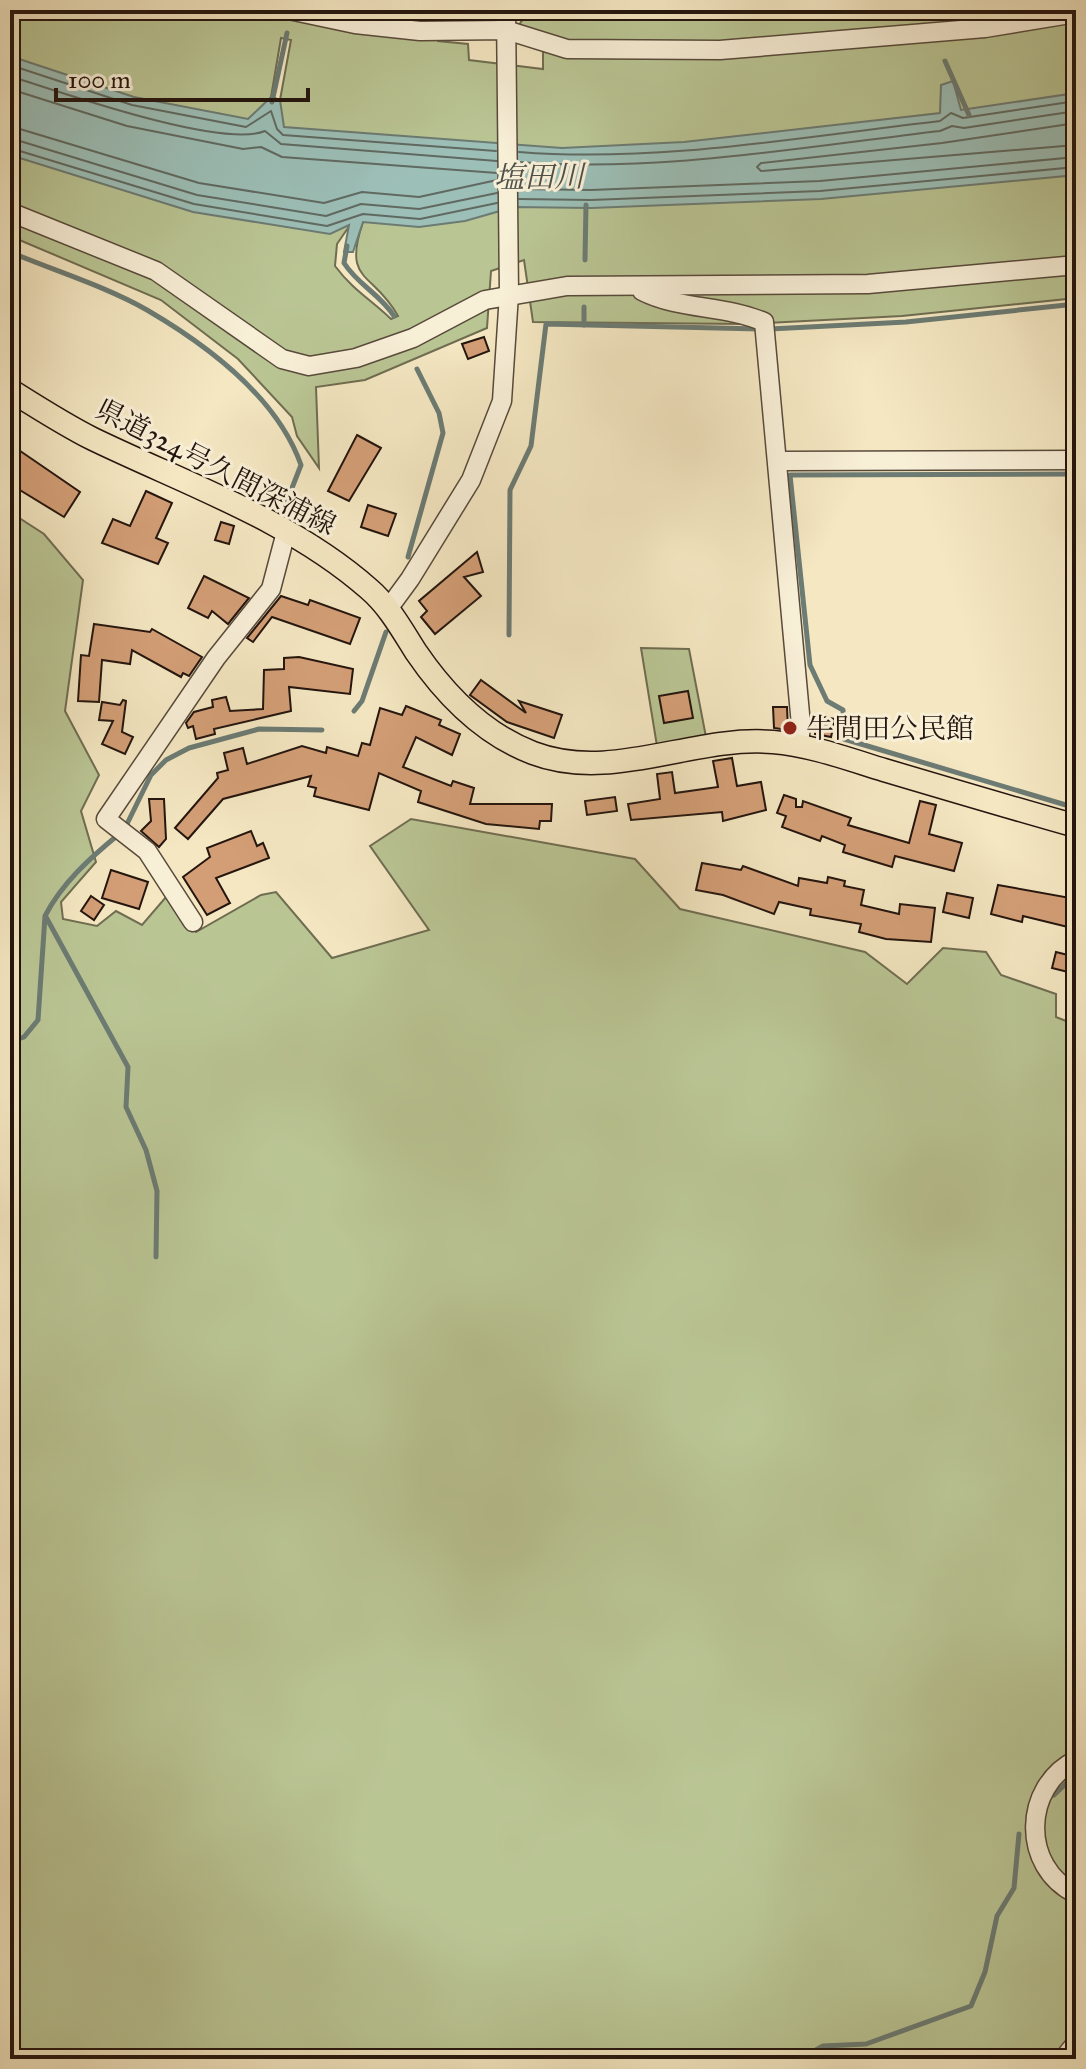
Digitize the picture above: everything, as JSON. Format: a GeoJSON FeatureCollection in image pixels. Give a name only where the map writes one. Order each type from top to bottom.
{"type":"FeatureCollection","features":[{"type":"Feature","properties":{"kind":"main road","name":"県道324号久間深浦線"},"geometry":{"type":"LineString","coordinates":[[10,390],[90,438],[286,532],[335,561],[388,609],[432,675],[462,709],[495,734],[534,753],[571,763],[612,762],[736,743],[771,741],[799,746],[1076,826]]}},
{"type":"Feature","properties":{"kind":"street"},"geometry":{"type":"LineString","coordinates":[[289,10],[355,24],[420,31],[506,30],[567,49],[720,50],[985,28],[1076,13]]}},
{"type":"Feature","properties":{"kind":"street"},"geometry":{"type":"LineString","coordinates":[[388,609],[471,480],[502,401],[509,294],[506,10]]}},
{"type":"Feature","properties":{"kind":"street"},"geometry":{"type":"LineString","coordinates":[[10,212],[156,271],[282,359],[309,366],[356,358],[413,338],[485,300],[567,286],[868,284],[1076,265]]}},
{"type":"Feature","properties":{"kind":"street"},"geometry":{"type":"LineString","coordinates":[[635,287],[655,298],[739,311],[764,322],[801,725],[799,746]]}},
{"type":"Feature","properties":{"kind":"street"},"geometry":{"type":"LineString","coordinates":[[778,461],[1076,460]]}},
{"type":"Feature","properties":{"kind":"street"},"geometry":{"type":"LineString","coordinates":[[193,922],[147,851],[106,819],[216,658],[271,589],[286,532]]}},
{"type":"Feature","properties":{"kind":"street"},"geometry":{"type":"LineString","coordinates":[[1076,1760],[1047,1781],[1036,1803],[1034,1823],[1037,1847],[1050,1872],[1076,1894]]}},
{"type":"Feature","properties":{"kind":"street"},"geometry":{"type":"LineString","coordinates":[[1063,2059],[1076,2043]]}},
{"type":"Feature","properties":{"kind":"green space"},"geometry":{"type":"Polygon","coordinates":[[[10,10],[459,10],[436,13],[438,41],[468,44],[469,60],[543,69],[543,34],[519,25],[529,10],[1076,10],[1076,124],[521,165],[10,103],[10,10]],[[281,38],[271,97],[280,100],[291,40],[281,38]]]}},
{"type":"Feature","properties":{"kind":"green space"},"geometry":{"type":"Polygon","coordinates":[[[1076,148],[1076,298],[902,316],[746,324],[533,322],[524,260],[491,271],[487,328],[365,380],[316,387],[319,468],[297,436],[292,417],[238,359],[161,300],[10,236],[10,149],[350,225],[337,244],[335,266],[391,319],[398,316],[358,267],[357,242],[363,222],[357,211],[1076,148]]]}},
{"type":"Feature","properties":{"kind":"green space"},"geometry":{"type":"Polygon","coordinates":[[[10,512],[44,534],[83,580],[65,711],[99,775],[81,811],[96,862],[61,902],[63,919],[97,926],[116,911],[142,925],[166,897],[196,932],[261,895],[276,892],[332,958],[429,930],[370,846],[411,819],[635,859],[680,909],[865,952],[907,984],[943,948],[986,952],[1001,975],[1056,994],[1056,1017],[1076,1025],[1076,2059],[10,2059],[10,512]]]}},
{"type":"Feature","properties":{"kind":"green space"},"geometry":{"type":"Polygon","coordinates":[[[641,648],[689,649],[706,737],[657,746],[641,648]]]}},
{"type":"Feature","properties":{"kind":"water","name":"塩田川"},"geometry":{"type":"Polygon","coordinates":[[[10,56],[134,97],[248,119],[271,97],[280,100],[284,127],[562,148],[684,142],[940,113],[941,85],[953,81],[961,110],[1076,93],[1076,175],[821,199],[591,208],[514,207],[465,221],[419,227],[363,222],[353,252],[344,252],[349,225],[330,234],[193,212],[10,155],[10,56]]]}},
{"type":"Feature","properties":{"kind":"building"},"geometry":{"type":"Polygon","coordinates":[[[484,337],[489,351],[468,359],[462,344],[484,337]]]}},
{"type":"Feature","properties":{"kind":"building"},"geometry":{"type":"Polygon","coordinates":[[[357,435],[381,448],[349,501],[328,491],[357,435]]]}},
{"type":"Feature","properties":{"kind":"building"},"geometry":{"type":"Polygon","coordinates":[[[10,444],[80,492],[64,517],[10,484],[10,444]]]}},
{"type":"Feature","properties":{"kind":"building"},"geometry":{"type":"Polygon","coordinates":[[[146,491],[172,503],[156,538],[168,543],[158,564],[102,543],[113,519],[130,526],[146,491]]]}},
{"type":"Feature","properties":{"kind":"building"},"geometry":{"type":"Polygon","coordinates":[[[368,505],[396,514],[388,536],[361,527],[368,505]]]}},
{"type":"Feature","properties":{"kind":"building"},"geometry":{"type":"Polygon","coordinates":[[[221,522],[234,526],[229,544],[215,540],[221,522]]]}},
{"type":"Feature","properties":{"kind":"building"},"geometry":{"type":"Polygon","coordinates":[[[477,552],[483,572],[464,577],[481,596],[435,634],[421,617],[427,611],[419,601],[477,552]]]}},
{"type":"Feature","properties":{"kind":"building"},"geometry":{"type":"Polygon","coordinates":[[[204,576],[249,598],[228,624],[212,611],[208,618],[188,608],[204,576]]]}},
{"type":"Feature","properties":{"kind":"building"},"geometry":{"type":"Polygon","coordinates":[[[281,596],[308,605],[310,600],[360,618],[350,644],[272,617],[253,642],[247,638],[281,596]]]}},
{"type":"Feature","properties":{"kind":"building"},"geometry":{"type":"Polygon","coordinates":[[[94,624],[150,632],[152,629],[202,657],[189,676],[183,673],[181,677],[132,650],[130,664],[102,660],[99,702],[78,701],[81,655],[89,656],[94,624]]]}},
{"type":"Feature","properties":{"kind":"building"},"geometry":{"type":"Polygon","coordinates":[[[299,657],[353,669],[350,694],[289,687],[291,711],[214,729],[215,734],[196,739],[193,726],[188,728],[186,723],[194,712],[213,707],[212,700],[226,697],[230,711],[263,709],[264,670],[284,669],[284,658],[299,657]]]}},
{"type":"Feature","properties":{"kind":"building"},"geometry":{"type":"Polygon","coordinates":[[[481,680],[526,713],[519,701],[562,715],[554,738],[507,722],[470,695],[481,680]]]}},
{"type":"Feature","properties":{"kind":"building"},"geometry":{"type":"Polygon","coordinates":[[[688,691],[693,718],[664,723],[659,696],[688,691]]]}},
{"type":"Feature","properties":{"kind":"building"},"geometry":{"type":"Polygon","coordinates":[[[123,700],[126,701],[122,732],[133,737],[125,754],[102,744],[113,721],[99,720],[102,702],[120,705],[123,700]]]}},
{"type":"Feature","properties":{"kind":"building"},"geometry":{"type":"Polygon","coordinates":[[[406,706],[441,720],[439,725],[460,734],[452,755],[416,737],[403,767],[451,786],[453,781],[474,788],[470,804],[552,804],[551,821],[540,821],[539,829],[486,824],[418,802],[421,791],[379,773],[369,810],[314,796],[316,788],[308,786],[311,776],[223,799],[188,839],[175,828],[218,778],[217,773],[228,770],[224,753],[243,748],[247,764],[302,746],[326,753],[327,747],[358,756],[362,743],[370,745],[380,708],[402,715],[406,706]]]}},
{"type":"Feature","properties":{"kind":"building"},"geometry":{"type":"Polygon","coordinates":[[[773,707],[787,707],[788,730],[774,728],[773,707]]]}},
{"type":"Feature","properties":{"kind":"building"},"geometry":{"type":"Polygon","coordinates":[[[819,716],[835,719],[831,737],[815,734],[819,716]]]}},
{"type":"Feature","properties":{"kind":"building"},"geometry":{"type":"Polygon","coordinates":[[[732,758],[737,786],[761,782],[766,810],[723,821],[722,812],[631,820],[628,804],[660,799],[657,774],[672,772],[675,793],[718,787],[713,761],[732,758]]]}},
{"type":"Feature","properties":{"kind":"building"},"geometry":{"type":"Polygon","coordinates":[[[784,795],[796,799],[796,807],[802,807],[803,801],[851,818],[848,825],[909,843],[920,801],[936,805],[929,834],[962,843],[954,871],[895,856],[892,867],[843,852],[845,845],[822,836],[820,841],[782,827],[786,816],[777,813],[784,795]]]}},
{"type":"Feature","properties":{"kind":"building"},"geometry":{"type":"Polygon","coordinates":[[[615,797],[617,811],[587,815],[585,801],[615,797]]]}},
{"type":"Feature","properties":{"kind":"building"},"geometry":{"type":"Polygon","coordinates":[[[149,799],[164,799],[166,839],[159,847],[141,831],[151,821],[149,799]]]}},
{"type":"Feature","properties":{"kind":"building"},"geometry":{"type":"Polygon","coordinates":[[[251,831],[257,846],[263,843],[269,858],[216,878],[230,903],[207,915],[183,877],[210,857],[207,848],[251,831]]]}},
{"type":"Feature","properties":{"kind":"building"},"geometry":{"type":"Polygon","coordinates":[[[702,863],[741,870],[743,866],[798,886],[799,878],[827,883],[828,877],[845,881],[844,886],[864,890],[861,905],[899,914],[900,904],[935,908],[931,942],[886,939],[859,932],[861,924],[810,915],[811,909],[779,902],[774,914],[723,895],[696,890],[702,863]]]}},
{"type":"Feature","properties":{"kind":"building"},"geometry":{"type":"Polygon","coordinates":[[[111,870],[148,882],[139,909],[102,898],[111,870]]]}},
{"type":"Feature","properties":{"kind":"building"},"geometry":{"type":"Polygon","coordinates":[[[998,885],[1076,899],[1076,929],[1023,916],[1022,922],[991,914],[998,885]]]}},
{"type":"Feature","properties":{"kind":"building"},"geometry":{"type":"Polygon","coordinates":[[[947,893],[973,898],[969,918],[943,912],[947,893]]]}},
{"type":"Feature","properties":{"kind":"building"},"geometry":{"type":"Polygon","coordinates":[[[91,896],[104,905],[94,920],[81,911],[91,896]]]}},
{"type":"Feature","properties":{"kind":"building"},"geometry":{"type":"Polygon","coordinates":[[[1056,952],[1076,957],[1076,974],[1052,968],[1056,952]]]}},
{"type":"Feature","properties":{"kind":"waterway"},"geometry":{"type":"LineString","coordinates":[[272,102],[287,33]]}},
{"type":"Feature","properties":{"kind":"waterway"},"geometry":{"type":"LineString","coordinates":[[945,61],[969,115]]}},
{"type":"Feature","properties":{"kind":"waterway","name":"塩田川"},"geometry":{"type":"LineString","coordinates":[[585,260],[586,205]]}},
{"type":"Feature","properties":{"kind":"waterway"},"geometry":{"type":"LineString","coordinates":[[347,246],[344,263],[394,316]]}},
{"type":"Feature","properties":{"kind":"waterway"},"geometry":{"type":"LineString","coordinates":[[10,252],[131,301],[193,339],[238,375],[275,417],[301,465],[283,511]]}},
{"type":"Feature","properties":{"kind":"waterway"},"geometry":{"type":"LineString","coordinates":[[770,329],[906,322],[1076,304]]}},
{"type":"Feature","properties":{"kind":"waterway"},"geometry":{"type":"LineString","coordinates":[[584,307],[584,325]]}},
{"type":"Feature","properties":{"kind":"waterway"},"geometry":{"type":"LineString","coordinates":[[509,635],[510,490],[531,446],[546,324],[760,329]]}},
{"type":"Feature","properties":{"kind":"waterway"},"geometry":{"type":"LineString","coordinates":[[408,557],[443,433],[439,413],[417,369]]}},
{"type":"Feature","properties":{"kind":"waterway"},"geometry":{"type":"LineString","coordinates":[[1076,474],[790,475],[810,665],[827,701],[843,710],[844,739],[1076,808]]}},
{"type":"Feature","properties":{"kind":"waterway"},"geometry":{"type":"LineString","coordinates":[[354,711],[362,701],[386,632]]}},
{"type":"Feature","properties":{"kind":"waterway"},"geometry":{"type":"LineString","coordinates":[[125,828],[151,775],[166,760],[189,748],[259,729],[322,730]]}},
{"type":"Feature","properties":{"kind":"waterway"},"geometry":{"type":"LineString","coordinates":[[10,1042],[24,1037],[38,1020],[45,916],[68,882],[118,835]]}},
{"type":"Feature","properties":{"kind":"waterway"},"geometry":{"type":"LineString","coordinates":[[46,917],[128,1067],[126,1107],[146,1150],[157,1191],[156,1257]]}},
{"type":"Feature","properties":{"kind":"waterway"},"geometry":{"type":"LineString","coordinates":[[1054,1795],[1076,1774]]}},
{"type":"Feature","properties":{"kind":"waterway"},"geometry":{"type":"LineString","coordinates":[[800,2059],[823,2046],[866,2044],[971,2006],[985,1972],[997,1916],[1014,1888],[1019,1834]]}},
{"type":"Feature","properties":{"kind":"place","name":"牛間田公民館"},"geometry":{"type":"Point","coordinates":[790,728]}}]}
